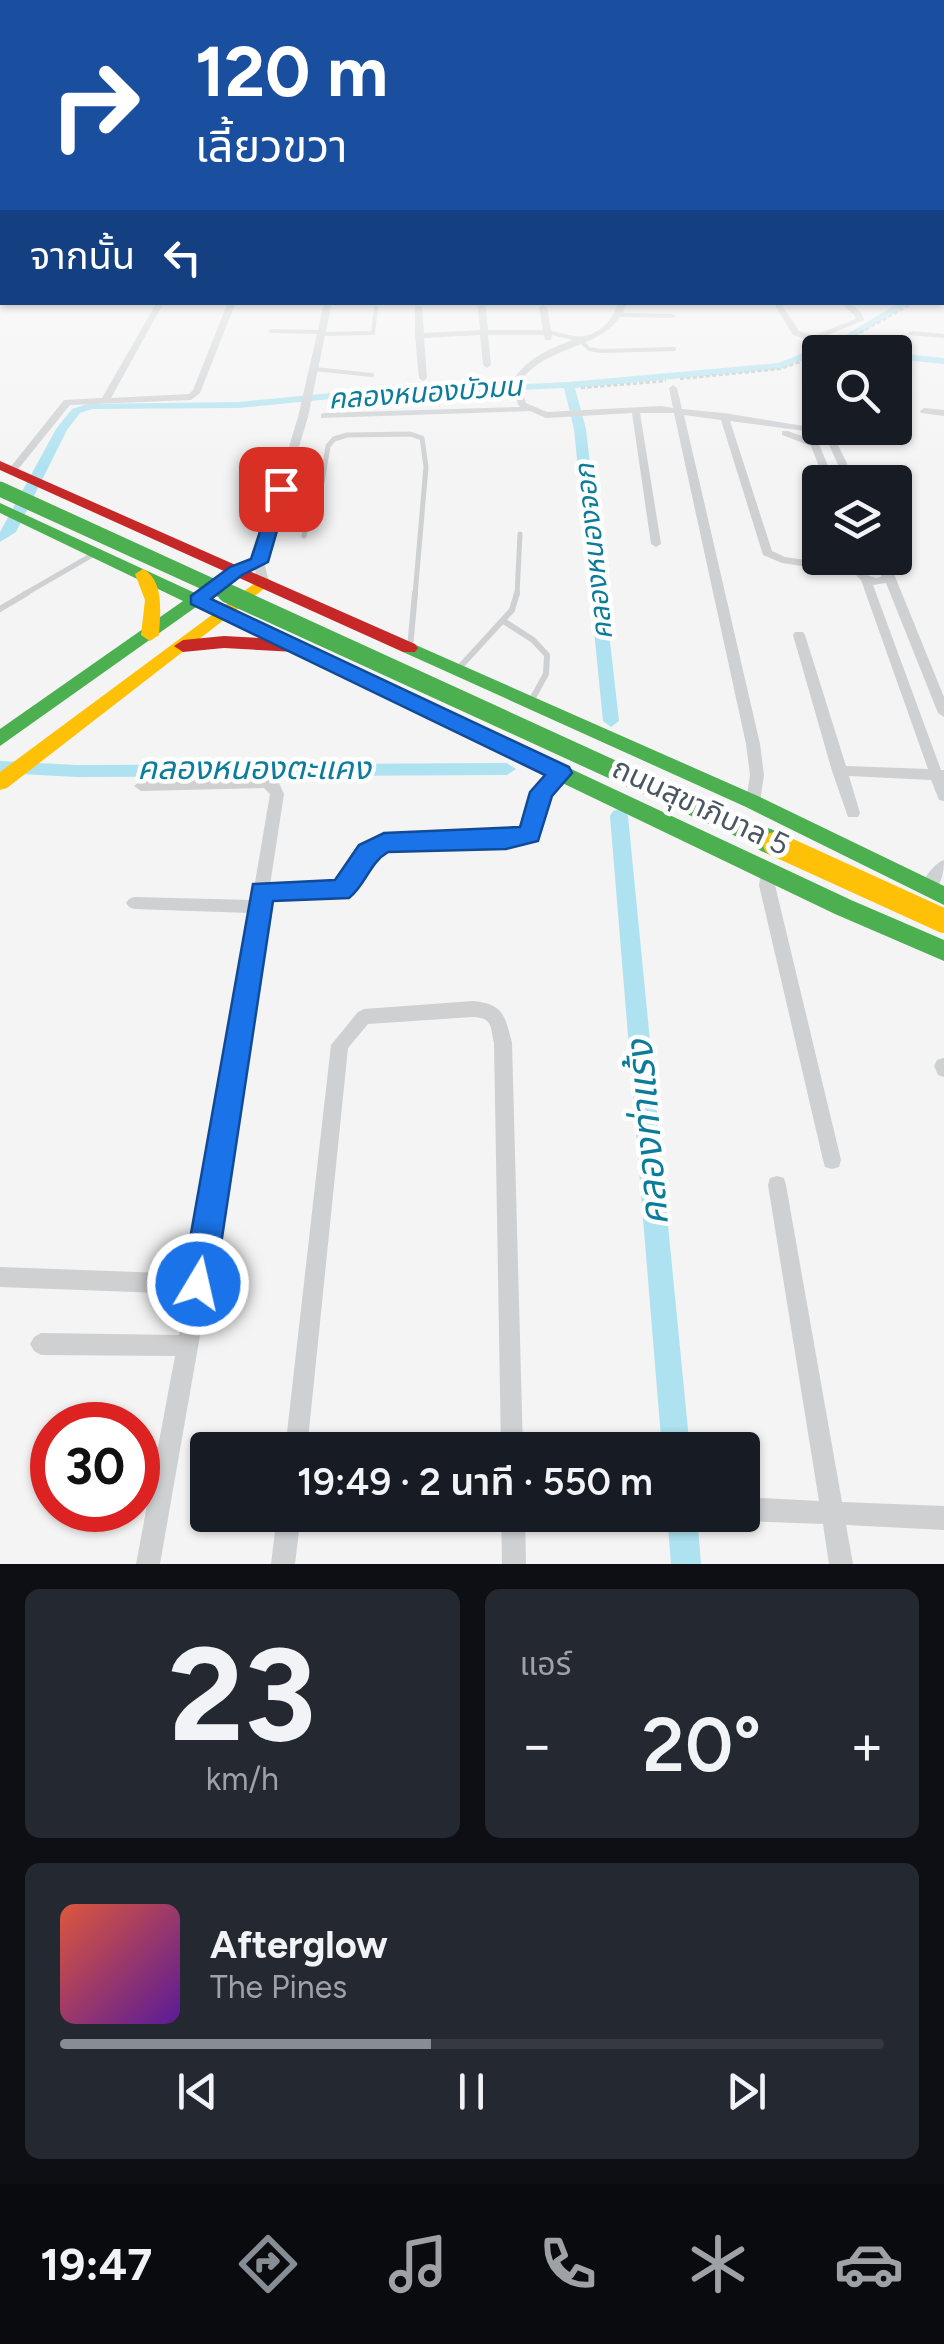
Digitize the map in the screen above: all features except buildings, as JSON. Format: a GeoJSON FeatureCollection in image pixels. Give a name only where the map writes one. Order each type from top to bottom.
{"type":"FeatureCollection","features":[{"type":"Feature","properties":{"kind":"main road","name":"ถนนสุขาภิบาล 5"},"geometry":{"type":"LineString","coordinates":[[16,477],[236,571],[261,572],[328,612],[752,802],[936,892]]}},
{"type":"Feature","properties":{"kind":"main road","name":"ถนนสุขาภิบาล 5"},"geometry":{"type":"LineString","coordinates":[[16,477],[944,922]]}},
{"type":"Feature","properties":{"kind":"main road","name":"ถนนสุขาภิบาล 5"},"geometry":{"type":"LineString","coordinates":[[11,513],[767,871],[944,950]]}},
{"type":"Feature","properties":{"kind":"main road"},"geometry":{"type":"LineString","coordinates":[[150,635],[153,600],[146,575],[176,573],[185,566],[189,555],[186,548]]}},
{"type":"Feature","properties":{"kind":"main road"},"geometry":{"type":"LineString","coordinates":[[7,729],[84,681],[236,571]]}},
{"type":"Feature","properties":{"kind":"main road"},"geometry":{"type":"LineString","coordinates":[[0,783],[183,646],[261,572]]}},
{"type":"Feature","properties":{"kind":"main road"},"geometry":{"type":"LineString","coordinates":[[183,646],[224,642],[295,646],[292,631],[298,621],[328,612]]}},
{"type":"Feature","properties":{"kind":"main road"},"geometry":{"type":"LineString","coordinates":[[84,681],[114,698]]}},
{"type":"Feature","properties":{"kind":"street"},"geometry":{"type":"LineString","coordinates":[[106,398],[148,325]]}},
{"type":"Feature","properties":{"kind":"street"},"geometry":{"type":"LineString","coordinates":[[16,477],[64,403],[106,398],[191,397],[197,392],[223,325]]}},
{"type":"Feature","properties":{"kind":"street"},"geometry":{"type":"LineString","coordinates":[[261,572],[324,325]]}},
{"type":"Feature","properties":{"kind":"street"},"geometry":{"type":"LineString","coordinates":[[419,325],[423,378]]}},
{"type":"Feature","properties":{"kind":"street"},"geometry":{"type":"LineString","coordinates":[[483,325],[487,364]]}},
{"type":"Feature","properties":{"kind":"street"},"geometry":{"type":"LineString","coordinates":[[545,325],[550,343],[559,348]]}},
{"type":"Feature","properties":{"kind":"street"},"geometry":{"type":"LineString","coordinates":[[528,409],[519,397],[516,382],[534,362],[611,325]]}},
{"type":"Feature","properties":{"kind":"street"},"geometry":{"type":"LineString","coordinates":[[791,325],[796,333],[814,339],[848,325]]}},
{"type":"Feature","properties":{"kind":"street"},"geometry":{"type":"LineString","coordinates":[[272,331],[322,333]]}},
{"type":"Feature","properties":{"kind":"street"},"geometry":{"type":"LineString","coordinates":[[419,336],[546,332],[573,335],[581,341]]}},
{"type":"Feature","properties":{"kind":"street"},"geometry":{"type":"LineString","coordinates":[[912,333],[944,336]]}},
{"type":"Feature","properties":{"kind":"street"},"geometry":{"type":"LineString","coordinates":[[673,388],[753,744],[757,775],[752,802]]}},
{"type":"Feature","properties":{"kind":"street"},"geometry":{"type":"LineString","coordinates":[[324,416],[528,409],[569,416],[680,414],[808,429],[834,443],[844,465]]}},
{"type":"Feature","properties":{"kind":"street"},"geometry":{"type":"LineString","coordinates":[[924,411],[944,413]]}},
{"type":"Feature","properties":{"kind":"street"},"geometry":{"type":"LineString","coordinates":[[636,413],[656,544]]}},
{"type":"Feature","properties":{"kind":"street"},"geometry":{"type":"LineString","coordinates":[[724,420],[795,435],[816,444],[824,465]]}},
{"type":"Feature","properties":{"kind":"street"},"geometry":{"type":"LineString","coordinates":[[724,420],[767,552],[782,560],[802,562]]}},
{"type":"Feature","properties":{"kind":"street"},"geometry":{"type":"LineString","coordinates":[[823,462],[842,461]]}},
{"type":"Feature","properties":{"kind":"street"},"geometry":{"type":"LineString","coordinates":[[862,575],[940,775],[944,796]]}},
{"type":"Feature","properties":{"kind":"street"},"geometry":{"type":"LineString","coordinates":[[888,575],[944,712]]}},
{"type":"Feature","properties":{"kind":"street"},"geometry":{"type":"LineString","coordinates":[[798,635],[853,813]]}},
{"type":"Feature","properties":{"kind":"street"},"geometry":{"type":"LineString","coordinates":[[839,771],[940,775]]}},
{"type":"Feature","properties":{"kind":"street"},"geometry":{"type":"LineString","coordinates":[[134,903],[260,899],[340,890],[348,885],[367,852],[384,842],[506,840],[529,835],[542,792],[561,773]]}},
{"type":"Feature","properties":{"kind":"street"},"geometry":{"type":"LineString","coordinates":[[141,786],[266,784],[274,787],[276,800],[188,1346],[148,1564]]}},
{"type":"Feature","properties":{"kind":"street"},"geometry":{"type":"LineString","coordinates":[[936,892],[944,866]]}},
{"type":"Feature","properties":{"kind":"street"},"geometry":{"type":"LineString","coordinates":[[767,871],[767,885],[832,1160]]}},
{"type":"Feature","properties":{"kind":"street"},"geometry":{"type":"LineString","coordinates":[[298,1432],[340,1045],[364,1017],[473,1009],[488,1010],[497,1018],[502,1044],[512,1432]]}},
{"type":"Feature","properties":{"kind":"street"},"geometry":{"type":"LineString","coordinates":[[777,1185],[840,1564]]}},
{"type":"Feature","properties":{"kind":"street"},"geometry":{"type":"LineString","coordinates":[[0,1277],[198,1284]]}},
{"type":"Feature","properties":{"kind":"street"},"geometry":{"type":"LineString","coordinates":[[41,1344],[188,1346]]}},
{"type":"Feature","properties":{"kind":"street"},"geometry":{"type":"LineString","coordinates":[[760,1510],[832,1516],[944,1518]]}},
{"type":"Feature","properties":{"kind":"street"},"geometry":{"type":"LineString","coordinates":[[283,1564],[286,1532]]}},
{"type":"Feature","properties":{"kind":"street"},"geometry":{"type":"LineString","coordinates":[[513,1532],[514,1564]]}},
{"type":"Feature","properties":{"kind":"lane"},"geometry":{"type":"LineString","coordinates":[[322,333],[373,332],[374,325]]}},
{"type":"Feature","properties":{"kind":"lane"},"geometry":{"type":"LineString","coordinates":[[581,341],[589,349],[601,351],[674,349]]}},
{"type":"Feature","properties":{"kind":"lane"},"geometry":{"type":"LineString","coordinates":[[314,369],[372,375]]}},
{"type":"Feature","properties":{"kind":"lane"},"geometry":{"type":"LineString","coordinates":[[304,536],[311,493],[322,482],[328,446],[334,439],[379,434],[422,438],[426,466],[410,649]]}},
{"type":"Feature","properties":{"kind":"lane"},"geometry":{"type":"LineString","coordinates":[[457,670],[505,622],[517,597],[520,534]]}},
{"type":"Feature","properties":{"kind":"lane"},"geometry":{"type":"LineString","coordinates":[[0,609],[96,553]]}},
{"type":"Feature","properties":{"kind":"lane"},"geometry":{"type":"LineString","coordinates":[[505,622],[542,649],[550,664],[548,676],[530,703]]}},
{"type":"Feature","properties":{"kind":"path"},"geometry":{"type":"LineString","coordinates":[[581,388],[780,369],[802,361]]}},
{"type":"Feature","properties":{"kind":"waterway","name":"คลองหนองบัวมน"},"geometry":{"type":"LineString","coordinates":[[569,385],[780,366],[843,341],[870,325]]}},
{"type":"Feature","properties":{"kind":"waterway"},"geometry":{"type":"LineString","coordinates":[[912,358],[944,361]]}},
{"type":"Feature","properties":{"kind":"waterway","name":"คลองหนองบัวมน"},"geometry":{"type":"LineString","coordinates":[[0,538],[9,532],[62,429],[76,411],[91,406],[239,405],[341,395],[569,385]]}},
{"type":"Feature","properties":{"kind":"waterway","name":"คลองหนองจอก"},"geometry":{"type":"LineString","coordinates":[[569,385],[580,429],[611,721]]}},
{"type":"Feature","properties":{"kind":"waterway","name":"คลองหนองตะแคง"},"geometry":{"type":"LineString","coordinates":[[0,767],[77,771],[507,769]]}},
{"type":"Feature","properties":{"kind":"waterway","name":"คลองท่าแร้ง"},"geometry":{"type":"LineString","coordinates":[[619,816],[674,1432]]}},
{"type":"Feature","properties":{"kind":"waterway","name":"คลองท่าแร้ง"},"geometry":{"type":"LineString","coordinates":[[683,1532],[686,1564]]}},
{"type":"Feature","properties":{"kind":"traffic: fast"},"geometry":{"type":"LineString","coordinates":[[0,489],[775,844]]}},
{"type":"Feature","properties":{"kind":"traffic: fast"},"geometry":{"type":"LineString","coordinates":[[0,507],[843,907],[944,951]]}},
{"type":"Feature","properties":{"kind":"traffic: fast"},"geometry":{"type":"LineString","coordinates":[[0,739],[236,571]]}},
{"type":"Feature","properties":{"kind":"traffic: fast"},"geometry":{"type":"LineString","coordinates":[[409,648],[753,802],[944,896]]}},
{"type":"Feature","properties":{"kind":"traffic: slow"},"geometry":{"type":"LineString","coordinates":[[143,574],[153,600],[150,635]]}},
{"type":"Feature","properties":{"kind":"traffic: slow"},"geometry":{"type":"LineString","coordinates":[[0,783],[263,582]]}},
{"type":"Feature","properties":{"kind":"traffic: slow"},"geometry":{"type":"LineString","coordinates":[[775,844],[944,921]]}},
{"type":"Feature","properties":{"kind":"traffic: jam"},"geometry":{"type":"LineString","coordinates":[[0,465],[409,648]]}},
{"type":"Feature","properties":{"kind":"traffic: jam"},"geometry":{"type":"LineString","coordinates":[[183,646],[224,642],[295,646]]}},
{"type":"Feature","properties":{"kind":"route"},"geometry":{"type":"LineString","coordinates":[[198,1284],[262,891],[340,890],[348,885],[367,852],[384,842],[506,840],[529,835],[542,792],[561,773],[197,600],[236,571],[259,562],[281,489]]}}]}
